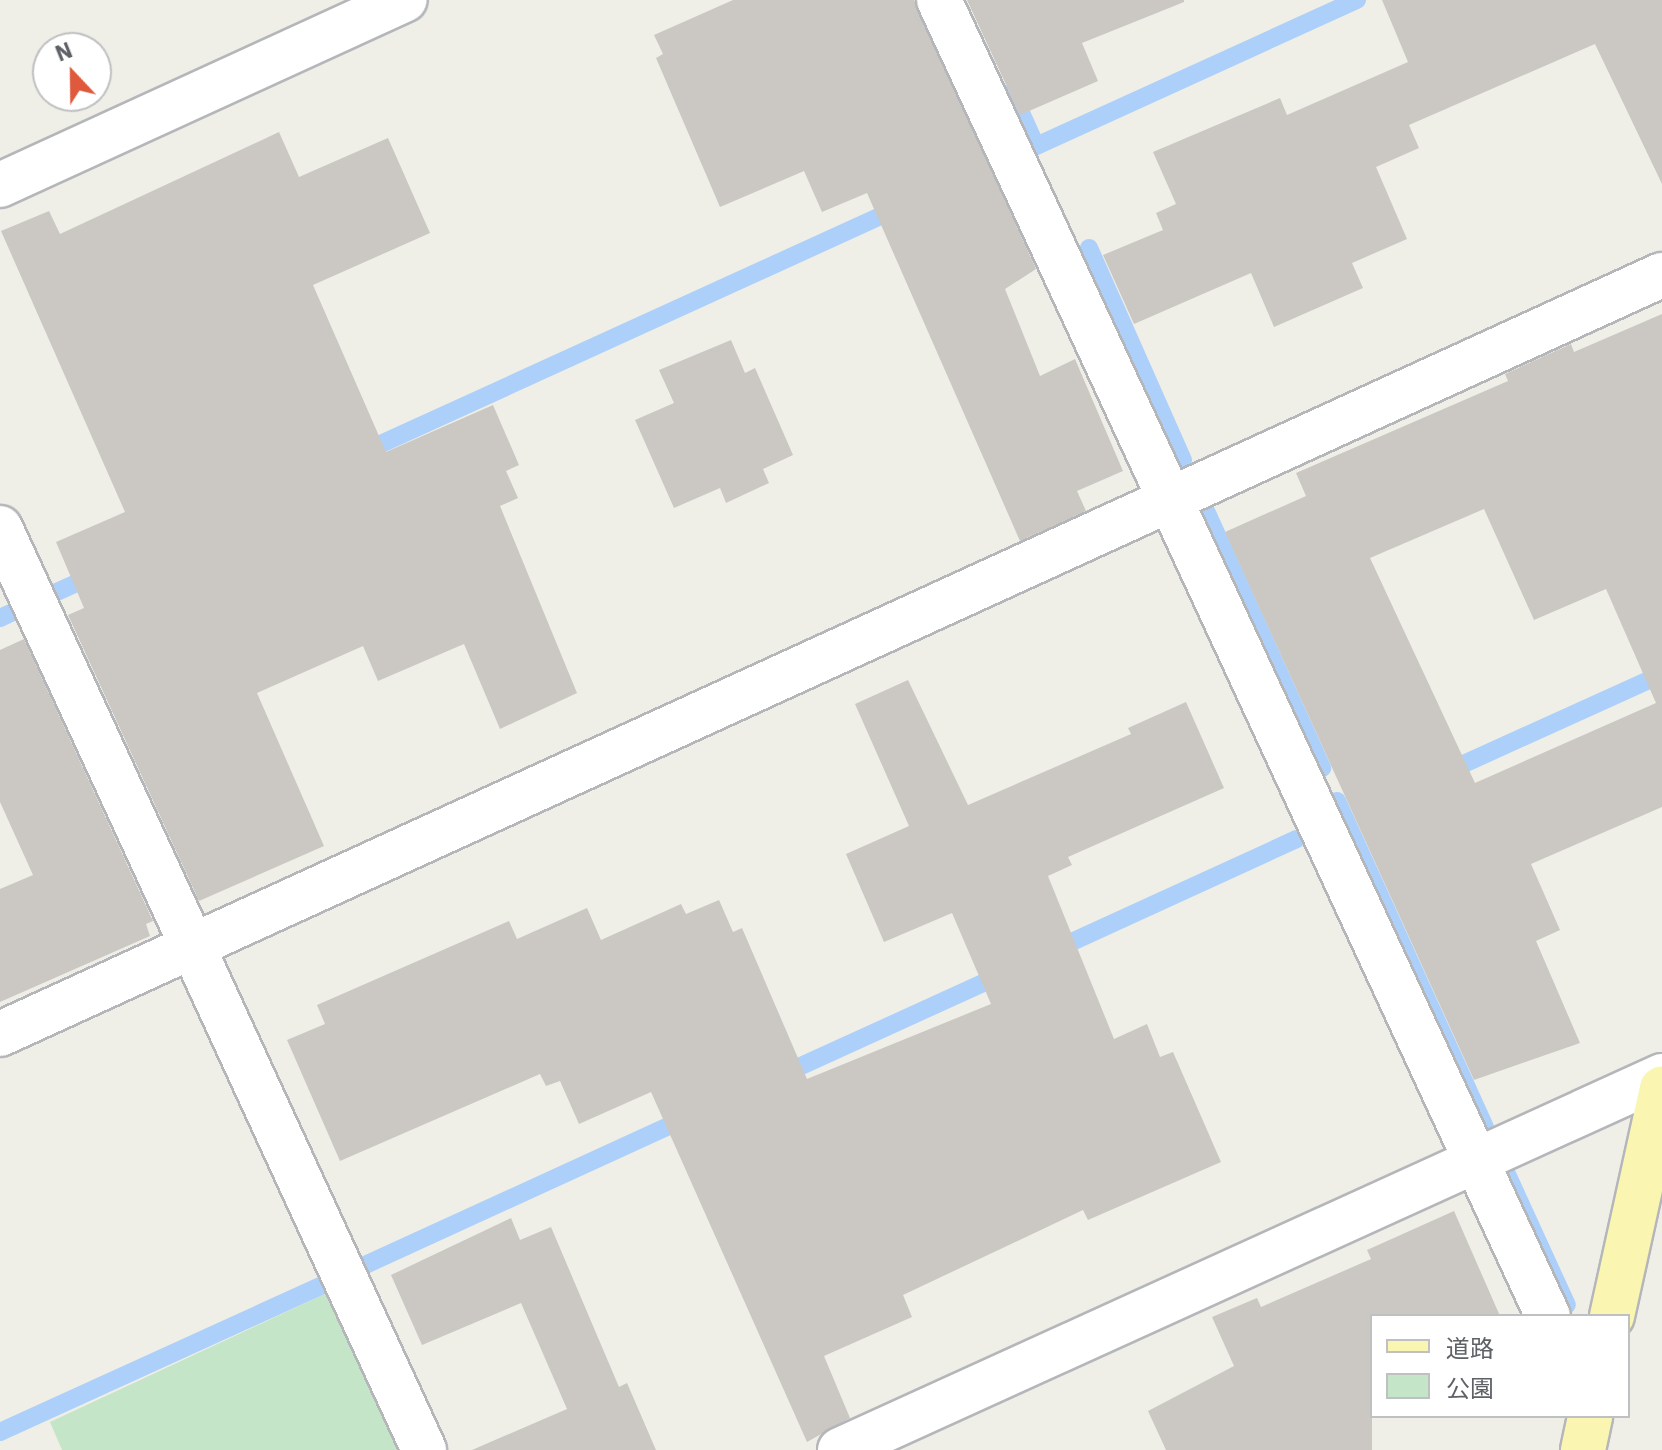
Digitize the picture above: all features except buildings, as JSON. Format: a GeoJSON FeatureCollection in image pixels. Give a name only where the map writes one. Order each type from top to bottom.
{"type":"FeatureCollection","features":[{"type":"Feature","properties":{"kind":"main road"},"geometry":{"type":"LineString","coordinates":[[1612,1314],[1662,1088]]}},
{"type":"Feature","properties":{"kind":"street"},"geometry":{"type":"LineString","coordinates":[[0,185],[405,0]]}},
{"type":"Feature","properties":{"kind":"street"},"geometry":{"type":"LineString","coordinates":[[939,0],[1547,1314]]}},
{"type":"Feature","properties":{"kind":"street"},"geometry":{"type":"LineString","coordinates":[[0,1034],[1662,275]]}},
{"type":"Feature","properties":{"kind":"street"},"geometry":{"type":"LineString","coordinates":[[0,528],[424,1450]]}},
{"type":"Feature","properties":{"kind":"street"},"geometry":{"type":"LineString","coordinates":[[840,1450],[1662,1076]]}},
{"type":"Feature","properties":{"kind":"green space"},"geometry":{"type":"Polygon","coordinates":[[[331,1291],[404,1450],[62,1450],[50,1422],[331,1291]]]}},
{"type":"Feature","properties":{"kind":"waterway"},"geometry":{"type":"LineString","coordinates":[[1034,147],[1357,0]]}},
{"type":"Feature","properties":{"kind":"waterway"},"geometry":{"type":"LineString","coordinates":[[1012,93],[1036,146]]}},
{"type":"Feature","properties":{"kind":"waterway"},"geometry":{"type":"LineString","coordinates":[[361,453],[898,208]]}},
{"type":"Feature","properties":{"kind":"waterway"},"geometry":{"type":"LineString","coordinates":[[1089,248],[1183,460]]}},
{"type":"Feature","properties":{"kind":"waterway"},"geometry":{"type":"LineString","coordinates":[[1207,513],[1322,768]]}},
{"type":"Feature","properties":{"kind":"waterway"},"geometry":{"type":"LineString","coordinates":[[48,596],[94,575]]}},
{"type":"Feature","properties":{"kind":"waterway"},"geometry":{"type":"LineString","coordinates":[[0,618],[13,612]]}},
{"type":"Feature","properties":{"kind":"waterway"},"geometry":{"type":"LineString","coordinates":[[1446,772],[1662,674]]}},
{"type":"Feature","properties":{"kind":"waterway"},"geometry":{"type":"LineString","coordinates":[[1337,801],[1485,1127]]}},
{"type":"Feature","properties":{"kind":"waterway"},"geometry":{"type":"LineString","coordinates":[[1052,951],[1297,839]]}},
{"type":"Feature","properties":{"kind":"waterway"},"geometry":{"type":"LineString","coordinates":[[779,1076],[1003,974]]}},
{"type":"Feature","properties":{"kind":"waterway"},"geometry":{"type":"LineString","coordinates":[[363,1266],[687,1118]]}},
{"type":"Feature","properties":{"kind":"waterway"},"geometry":{"type":"LineString","coordinates":[[1506,1172],[1567,1305]]}},
{"type":"Feature","properties":{"kind":"waterway"},"geometry":{"type":"LineString","coordinates":[[0,1432],[322,1285]]}}]}
